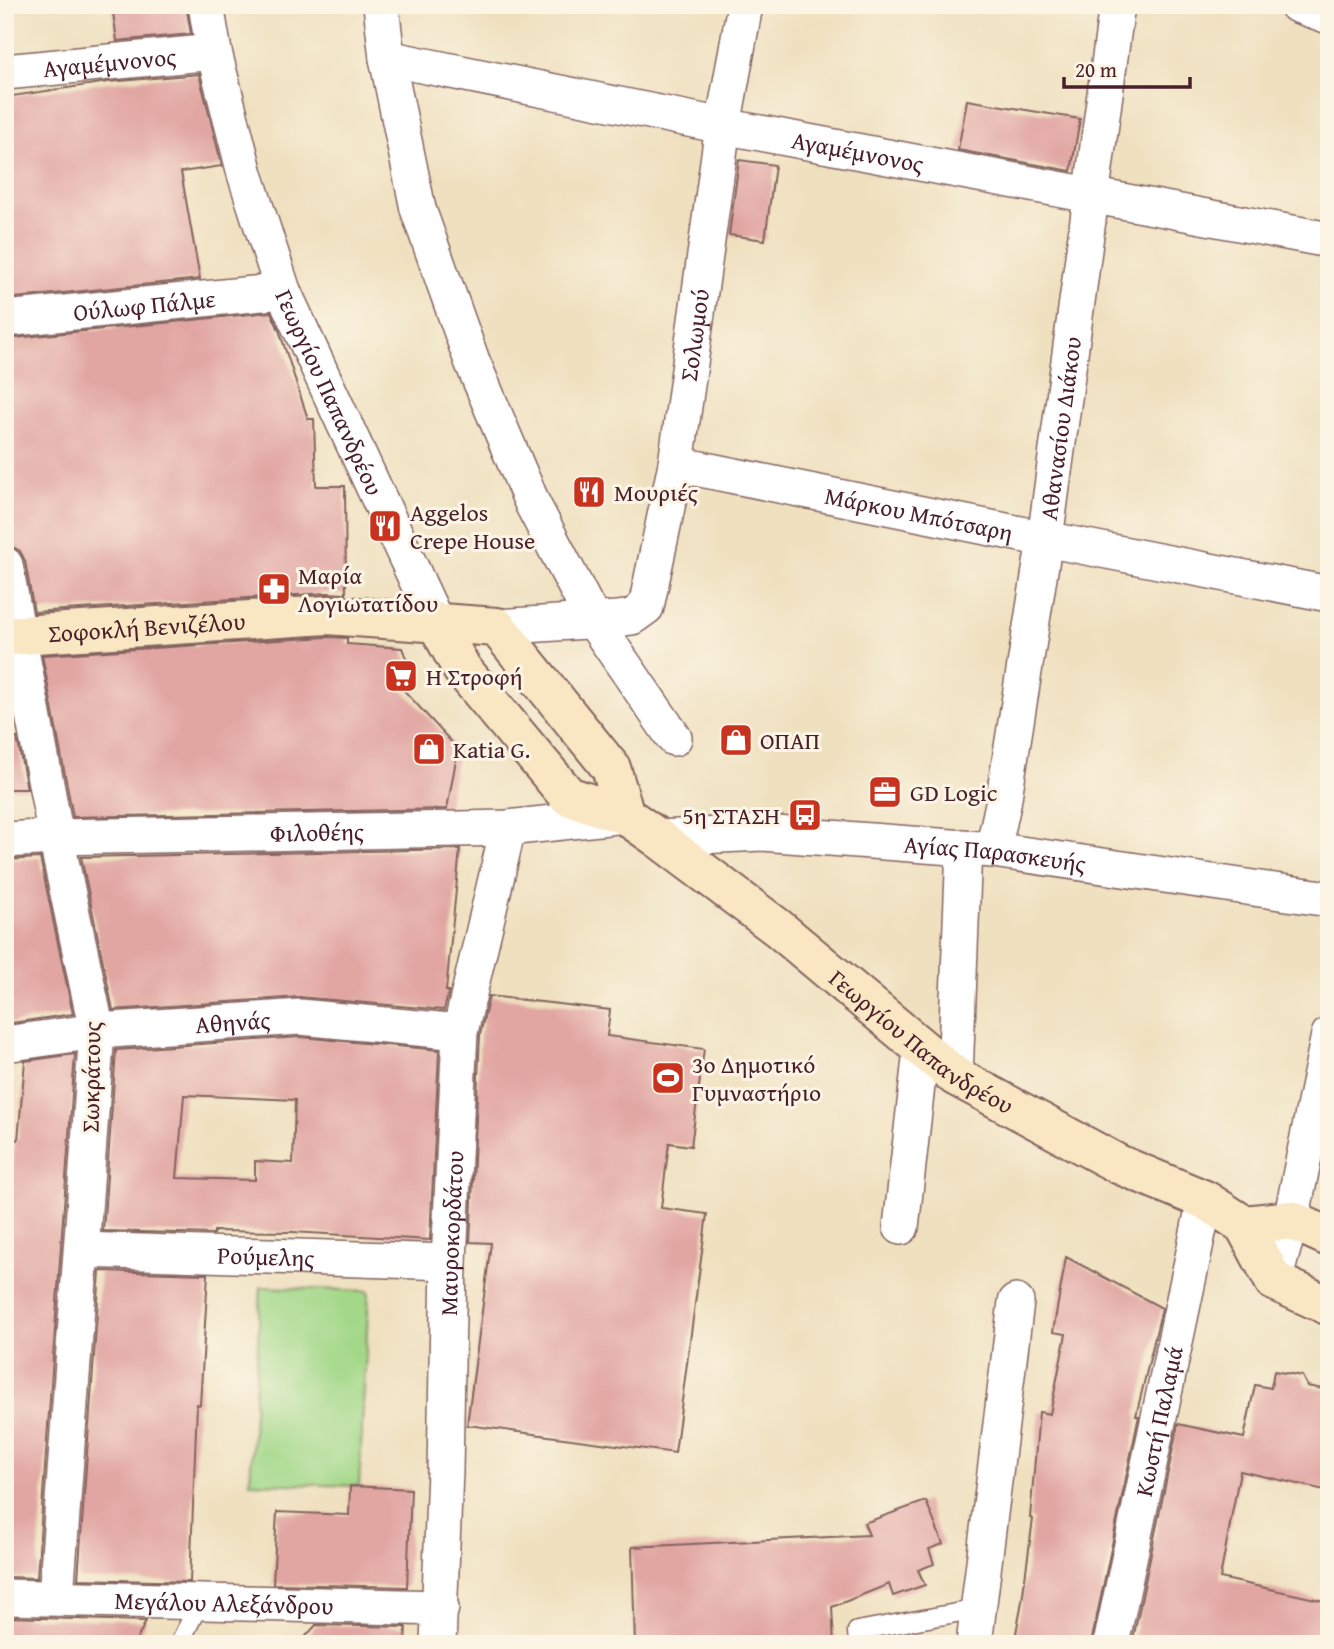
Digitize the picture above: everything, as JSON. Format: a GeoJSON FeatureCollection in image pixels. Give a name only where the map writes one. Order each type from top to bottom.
{"type":"FeatureCollection","features":[{"type":"Feature","properties":{"kind":"street","name":"Γεωργίου Παπανδρέου"},"geometry":{"type":"LineString","coordinates":[[206,5],[214,52],[245,174],[283,291],[436,622],[463,669],[568,796],[625,815],[658,838],[778,928],[955,1076],[1118,1164],[1205,1200],[1244,1225],[1273,1281]]}},
{"type":"Feature","properties":{"kind":"street"},"geometry":{"type":"LineString","coordinates":[[381,5],[387,58],[418,209],[472,361],[533,505],[593,620],[674,738]]}},
{"type":"Feature","properties":{"kind":"street","name":"Σολωμού"},"geometry":{"type":"LineString","coordinates":[[593,620],[632,617],[646,607],[676,464],[723,126],[746,5]]}},
{"type":"Feature","properties":{"kind":"street","name":"Αθανασίου Διάκου"},"geometry":{"type":"LineString","coordinates":[[955,1076],[978,848],[1003,804],[1045,539],[1117,5]]}},
{"type":"Feature","properties":{"kind":"street"},"geometry":{"type":"LineString","coordinates":[[1297,5],[1329,16]]}},
{"type":"Feature","properties":{"kind":"street","name":"Αγαμέμνονος"},"geometry":{"type":"LineString","coordinates":[[5,72],[214,52]]}},
{"type":"Feature","properties":{"kind":"street","name":"Αγαμέμνονος"},"geometry":{"type":"LineString","coordinates":[[387,58],[723,126],[1329,240]]}},
{"type":"Feature","properties":{"kind":"street","name":"Ούλωφ Πάλμε"},"geometry":{"type":"LineString","coordinates":[[5,319],[283,291]]}},
{"type":"Feature","properties":{"kind":"street","name":"Μάρκου Μπότσαρη"},"geometry":{"type":"LineString","coordinates":[[676,464],[1329,594]]}},
{"type":"Feature","properties":{"kind":"street","name":"Σωκράτους"},"geometry":{"type":"LineString","coordinates":[[5,565],[12,636],[97,1031],[56,1597]]}},
{"type":"Feature","properties":{"kind":"street","name":"Σοφοκλή Βενιζέλου"},"geometry":{"type":"LineString","coordinates":[[12,636],[327,615],[497,627]]}},
{"type":"Feature","properties":{"kind":"street"},"geometry":{"type":"LineString","coordinates":[[497,627],[593,620]]}},
{"type":"Feature","properties":{"kind":"street"},"geometry":{"type":"LineString","coordinates":[[497,627],[611,768],[625,815]]}},
{"type":"Feature","properties":{"kind":"street","name":"Φιλοθέης"},"geometry":{"type":"LineString","coordinates":[[5,840],[508,828],[625,815]]}},
{"type":"Feature","properties":{"kind":"street","name":"Μαυροκορδάτου"},"geometry":{"type":"LineString","coordinates":[[439,1644],[449,1262],[460,1032],[508,828]]}},
{"type":"Feature","properties":{"kind":"street","name":"Αγίας Παρασκευής"},"geometry":{"type":"LineString","coordinates":[[658,838],[762,833],[978,848],[1329,899]]}},
{"type":"Feature","properties":{"kind":"street","name":"Αθηνάς"},"geometry":{"type":"LineString","coordinates":[[5,1044],[97,1031],[300,1017],[460,1032]]}},
{"type":"Feature","properties":{"kind":"street"},"geometry":{"type":"LineString","coordinates":[[1329,1035],[1291,1220],[1273,1281],[1329,1306]]}},
{"type":"Feature","properties":{"kind":"street"},"geometry":{"type":"LineString","coordinates":[[901,1227],[921,1050]]}},
{"type":"Feature","properties":{"kind":"street","name":"Κωστή Παλαμά"},"geometry":{"type":"LineString","coordinates":[[1111,1644],[1205,1200]]}},
{"type":"Feature","properties":{"kind":"street"},"geometry":{"type":"LineString","coordinates":[[1244,1225],[1291,1220],[1329,1237]]}},
{"type":"Feature","properties":{"kind":"street","name":"Ρούμελης"},"geometry":{"type":"LineString","coordinates":[[82,1250],[449,1262]]}},
{"type":"Feature","properties":{"kind":"street"},"geometry":{"type":"LineString","coordinates":[[974,1644],[1016,1302]]}},
{"type":"Feature","properties":{"kind":"street","name":"Μεγάλου Αλεξάνδρου"},"geometry":{"type":"LineString","coordinates":[[5,1597],[441,1608]]}},
{"type":"Feature","properties":{"kind":"lane"},"geometry":{"type":"LineString","coordinates":[[179,1644],[200,1602]]}},
{"type":"Feature","properties":{"kind":"lane"},"geometry":{"type":"LineString","coordinates":[[858,1644],[856,1631],[978,1609]]}},
{"type":"Feature","properties":{"kind":"green space"},"geometry":{"type":"Polygon","coordinates":[[[261,1287],[369,1291],[359,1486],[250,1483],[261,1287]]]}},
{"type":"Feature","properties":{"kind":"building"},"geometry":{"type":"Polygon","coordinates":[[[112,5],[186,5],[191,34],[117,41],[112,5]]]}},
{"type":"Feature","properties":{"kind":"building"},"geometry":{"type":"Polygon","coordinates":[[[199,74],[222,166],[181,172],[200,279],[5,299],[5,97],[108,82],[199,74]]]}},
{"type":"Feature","properties":{"kind":"building"},"geometry":{"type":"Polygon","coordinates":[[[967,100],[1080,119],[1071,171],[958,150],[967,100]]]}},
{"type":"Feature","properties":{"kind":"building"},"geometry":{"type":"Polygon","coordinates":[[[739,160],[775,165],[765,240],[729,235],[739,160]]]}},
{"type":"Feature","properties":{"kind":"building"},"geometry":{"type":"Polygon","coordinates":[[[271,312],[308,419],[314,419],[316,486],[345,486],[346,594],[326,593],[34,612],[25,561],[20,551],[11,546],[5,513],[5,339],[271,312]]]}},
{"type":"Feature","properties":{"kind":"building"},"geometry":{"type":"Polygon","coordinates":[[[327,637],[347,638],[347,644],[402,648],[414,678],[398,684],[458,749],[447,809],[73,817],[42,655],[327,637]]]}},
{"type":"Feature","properties":{"kind":"building"},"geometry":{"type":"Polygon","coordinates":[[[5,738],[17,738],[27,789],[5,789],[5,738]]]}},
{"type":"Feature","properties":{"kind":"building"},"geometry":{"type":"Polygon","coordinates":[[[460,849],[446,991],[449,991],[444,1010],[299,997],[113,1010],[81,857],[460,849]]]}},
{"type":"Feature","properties":{"kind":"building"},"geometry":{"type":"Polygon","coordinates":[[[40,858],[73,1014],[5,1024],[5,860],[40,858]]]}},
{"type":"Feature","properties":{"kind":"building"},"geometry":{"type":"Polygon","coordinates":[[[489,996],[610,1010],[607,1036],[704,1049],[691,1146],[669,1143],[661,1208],[707,1214],[675,1453],[467,1425],[491,1243],[470,1242],[480,1035],[489,996]]]}},
{"type":"Feature","properties":{"kind":"building"},"geometry":{"type":"Polygon","coordinates":[[[300,1037],[439,1050],[430,1240],[292,1232],[214,1231],[214,1234],[103,1231],[116,1050],[300,1037]],[[184,1095],[177,1178],[255,1180],[255,1161],[293,1163],[295,1100],[184,1095]]]}},
{"type":"Feature","properties":{"kind":"building"},"geometry":{"type":"Polygon","coordinates":[[[75,1054],[37,1578],[5,1577],[5,1161],[13,1162],[15,1139],[18,1140],[25,1061],[75,1054]]]}},
{"type":"Feature","properties":{"kind":"building"},"geometry":{"type":"Polygon","coordinates":[[[1066,1257],[1162,1308],[1136,1416],[1139,1416],[1091,1644],[1014,1644],[1033,1519],[1030,1518],[1039,1412],[1050,1414],[1066,1334],[1053,1332],[1066,1257]]]}},
{"type":"Feature","properties":{"kind":"building"},"geometry":{"type":"Polygon","coordinates":[[[100,1271],[208,1274],[200,1405],[197,1404],[190,1582],[78,1579],[100,1271]]]}},
{"type":"Feature","properties":{"kind":"building"},"geometry":{"type":"Polygon","coordinates":[[[1274,1371],[1302,1376],[1307,1386],[1329,1390],[1329,1491],[1240,1471],[1220,1578],[1329,1602],[1329,1644],[1132,1644],[1178,1424],[1244,1438],[1255,1385],[1271,1388],[1274,1371]]]}},
{"type":"Feature","properties":{"kind":"building"},"geometry":{"type":"Polygon","coordinates":[[[350,1486],[411,1489],[407,1587],[273,1584],[277,1512],[349,1515],[350,1486]]]}},
{"type":"Feature","properties":{"kind":"building"},"geometry":{"type":"Polygon","coordinates":[[[926,1501],[943,1544],[929,1549],[934,1564],[918,1570],[925,1585],[893,1596],[889,1584],[832,1607],[834,1644],[635,1644],[632,1547],[869,1535],[864,1523],[926,1501]]]}},
{"type":"Feature","properties":{"kind":"building"},"geometry":{"type":"Polygon","coordinates":[[[5,1617],[146,1621],[135,1644],[5,1644],[5,1617]]]}},
{"type":"Feature","properties":{"kind":"building"},"geometry":{"type":"Polygon","coordinates":[[[316,1625],[406,1627],[405,1644],[299,1644],[316,1625]]]}},
{"type":"Feature","properties":{"kind":"place","name":"Μουριές"},"geometry":{"type":"Point","coordinates":[589,492]}},
{"type":"Feature","properties":{"kind":"place","name":"Aggelos Crepe House"},"geometry":{"type":"Point","coordinates":[385,526]}},
{"type":"Feature","properties":{"kind":"place","name":"Μαρία Λογιωτατίδου"},"geometry":{"type":"Point","coordinates":[274,589]}},
{"type":"Feature","properties":{"kind":"place","name":"Η Στροφή"},"geometry":{"type":"Point","coordinates":[401,676]}},
{"type":"Feature","properties":{"kind":"place","name":"ΟΠΑΠ"},"geometry":{"type":"Point","coordinates":[736,740]}},
{"type":"Feature","properties":{"kind":"place","name":"Katia G."},"geometry":{"type":"Point","coordinates":[429,749]}},
{"type":"Feature","properties":{"kind":"place","name":"GD Logic"},"geometry":{"type":"Point","coordinates":[885,792]}},
{"type":"Feature","properties":{"kind":"place","name":"5η ΣΤΑΣΗ"},"geometry":{"type":"Point","coordinates":[805,815]}},
{"type":"Feature","properties":{"kind":"place","name":"3ο Δημοτικό Γυμναστήριο"},"geometry":{"type":"Point","coordinates":[668,1078]}}]}
